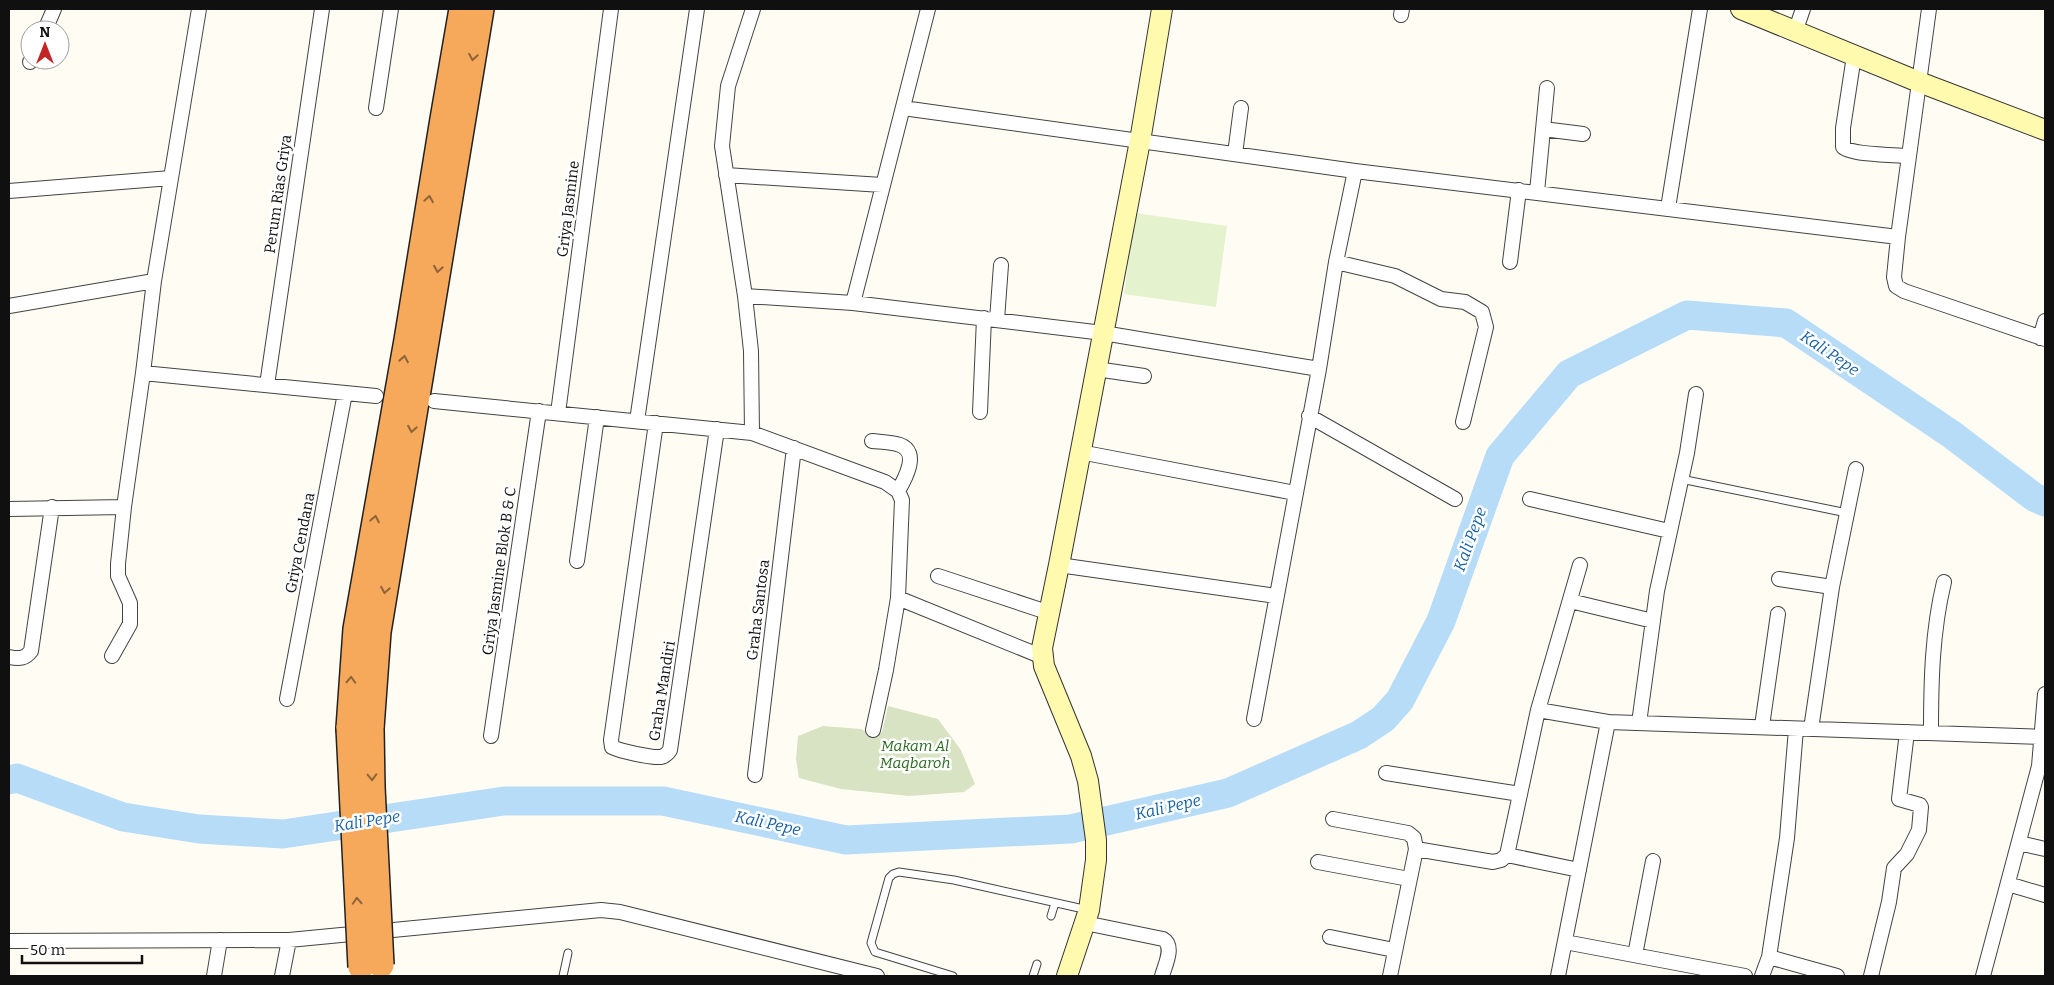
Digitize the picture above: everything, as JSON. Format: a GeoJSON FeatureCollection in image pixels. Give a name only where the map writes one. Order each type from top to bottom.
{"type":"FeatureCollection","features":[{"type":"Feature","properties":{"kind":"highway"},"geometry":{"type":"LineString","coordinates":[[360,728],[356,629],[407,340],[462,9]]}},
{"type":"Feature","properties":{"kind":"highway"},"geometry":{"type":"LineString","coordinates":[[371,971],[351,792],[360,728],[378,632],[481,9]]}},
{"type":"Feature","properties":{"kind":"street"},"geometry":{"type":"LineString","coordinates":[[112,656],[130,624],[130,603],[118,576],[124,507],[154,281],[199,9]]}},
{"type":"Feature","properties":{"kind":"street","name":"Perum Rias Griya"},"geometry":{"type":"LineString","coordinates":[[267,385],[322,9]]}},
{"type":"Feature","properties":{"kind":"street"},"geometry":{"type":"LineString","coordinates":[[376,108],[391,9]]}},
{"type":"Feature","properties":{"kind":"street","name":"Griya Jasmine"},"geometry":{"type":"LineString","coordinates":[[558,413],[611,9]]}},
{"type":"Feature","properties":{"kind":"street"},"geometry":{"type":"LineString","coordinates":[[637,421],[696,9]]}},
{"type":"Feature","properties":{"kind":"street"},"geometry":{"type":"LineString","coordinates":[[752,433],[752,367],[745,296],[722,146],[728,86],[753,9]]}},
{"type":"Feature","properties":{"kind":"street"},"geometry":{"type":"LineString","coordinates":[[853,303],[928,9]]}},
{"type":"Feature","properties":{"kind":"street"},"geometry":{"type":"LineString","coordinates":[[1068,976],[1087,916],[1096,860],[1096,840],[1088,781],[1081,756],[1044,666],[1042,657],[1044,636],[1050,613],[1140,141],[1162,9]]}},
{"type":"Feature","properties":{"kind":"street"},"geometry":{"type":"LineString","coordinates":[[1668,208],[1700,9]]}},
{"type":"Feature","properties":{"kind":"street"},"geometry":{"type":"LineString","coordinates":[[1742,9],[1919,82],[2045,130]]}},
{"type":"Feature","properties":{"kind":"street"},"geometry":{"type":"LineString","coordinates":[[1795,32],[1803,9]]}},
{"type":"Feature","properties":{"kind":"street"},"geometry":{"type":"LineString","coordinates":[[1929,9],[1898,237],[1894,277],[1896,286],[1904,291],[2043,339],[2045,321]]}},
{"type":"Feature","properties":{"kind":"street"},"geometry":{"type":"LineString","coordinates":[[1854,56],[1843,128],[1843,147],[1846,150],[1909,156]]}},
{"type":"Feature","properties":{"kind":"street"},"geometry":{"type":"LineString","coordinates":[[1537,192],[1547,88]]}},
{"type":"Feature","properties":{"kind":"street"},"geometry":{"type":"LineString","coordinates":[[904,108],[1355,171],[1898,237]]}},
{"type":"Feature","properties":{"kind":"street"},"geometry":{"type":"LineString","coordinates":[[1236,154],[1241,108]]}},
{"type":"Feature","properties":{"kind":"street"},"geometry":{"type":"LineString","coordinates":[[1543,129],[1583,134]]}},
{"type":"Feature","properties":{"kind":"street"},"geometry":{"type":"LineString","coordinates":[[1254,719],[1319,369],[1336,262],[1355,171]]}},
{"type":"Feature","properties":{"kind":"street"},"geometry":{"type":"LineString","coordinates":[[726,176],[882,185]]}},
{"type":"Feature","properties":{"kind":"street"},"geometry":{"type":"LineString","coordinates":[[9,191],[170,178]]}},
{"type":"Feature","properties":{"kind":"street"},"geometry":{"type":"LineString","coordinates":[[1510,262],[1518,190]]}},
{"type":"Feature","properties":{"kind":"street"},"geometry":{"type":"LineString","coordinates":[[1336,262],[1395,276],[1441,299],[1465,302],[1482,312],[1486,327],[1463,422]]}},
{"type":"Feature","properties":{"kind":"street"},"geometry":{"type":"LineString","coordinates":[[980,412],[991,319],[1001,265]]}},
{"type":"Feature","properties":{"kind":"street"},"geometry":{"type":"LineString","coordinates":[[9,306],[154,281]]}},
{"type":"Feature","properties":{"kind":"street"},"geometry":{"type":"LineString","coordinates":[[745,296],[853,303],[1102,333],[1319,369]]}},
{"type":"Feature","properties":{"kind":"street"},"geometry":{"type":"LineString","coordinates":[[1096,368],[1144,376]]}},
{"type":"Feature","properties":{"kind":"street"},"geometry":{"type":"LineString","coordinates":[[143,372],[376,396]]}},
{"type":"Feature","properties":{"kind":"street","name":"Griya Cendana"},"geometry":{"type":"LineString","coordinates":[[287,698],[345,393]]}},
{"type":"Feature","properties":{"kind":"street"},"geometry":{"type":"LineString","coordinates":[[1639,723],[1653,621],[1687,453],[1696,394]]}},
{"type":"Feature","properties":{"kind":"street"},"geometry":{"type":"LineString","coordinates":[[434,401],[752,433],[885,482],[898,491]]}},
{"type":"Feature","properties":{"kind":"street","name":"Griya Jasmine Blok B & C"},"geometry":{"type":"LineString","coordinates":[[491,736],[539,411]]}},
{"type":"Feature","properties":{"kind":"street"},"geometry":{"type":"LineString","coordinates":[[1310,416],[1455,499]]}},
{"type":"Feature","properties":{"kind":"street"},"geometry":{"type":"LineString","coordinates":[[577,561],[597,417]]}},
{"type":"Feature","properties":{"kind":"street","name":"Graha Mandiri"},"geometry":{"type":"LineString","coordinates":[[656,423],[611,740],[612,747],[619,751],[661,757],[670,750],[717,429]]}},
{"type":"Feature","properties":{"kind":"street"},"geometry":{"type":"LineString","coordinates":[[872,441],[901,445],[907,450],[910,458],[909,466],[898,491],[903,511],[898,598],[886,670],[873,730]]}},
{"type":"Feature","properties":{"kind":"street","name":"Graha Santosa"},"geometry":{"type":"LineString","coordinates":[[755,775],[794,448]]}},
{"type":"Feature","properties":{"kind":"street"},"geometry":{"type":"LineString","coordinates":[[1080,452],[1295,493]]}},
{"type":"Feature","properties":{"kind":"street"},"geometry":{"type":"LineString","coordinates":[[1811,729],[1832,586],[1856,470]]}},
{"type":"Feature","properties":{"kind":"street"},"geometry":{"type":"LineString","coordinates":[[1530,499],[1670,531]]}},
{"type":"Feature","properties":{"kind":"street"},"geometry":{"type":"LineString","coordinates":[[9,657],[26,657],[31,651],[52,507]]}},
{"type":"Feature","properties":{"kind":"street"},"geometry":{"type":"LineString","coordinates":[[9,508],[124,507]]}},
{"type":"Feature","properties":{"kind":"street"},"geometry":{"type":"LineString","coordinates":[[1059,565],[1276,596]]}},
{"type":"Feature","properties":{"kind":"street"},"geometry":{"type":"LineString","coordinates":[[1416,849],[1493,862],[1501,860],[1507,854],[1538,710],[1580,565]]}},
{"type":"Feature","properties":{"kind":"street"},"geometry":{"type":"LineString","coordinates":[[938,576],[1050,613]]}},
{"type":"Feature","properties":{"kind":"street"},"geometry":{"type":"LineString","coordinates":[[1779,579],[1832,586]]}},
{"type":"Feature","properties":{"kind":"street"},"geometry":{"type":"LineString","coordinates":[[1931,733],[1931,665],[1939,603],[1944,582]]}},
{"type":"Feature","properties":{"kind":"street"},"geometry":{"type":"LineString","coordinates":[[898,598],[1042,657]]}},
{"type":"Feature","properties":{"kind":"street"},"geometry":{"type":"LineString","coordinates":[[1570,601],[1653,621]]}},
{"type":"Feature","properties":{"kind":"street"},"geometry":{"type":"LineString","coordinates":[[1762,726],[1778,614]]}},
{"type":"Feature","properties":{"kind":"street"},"geometry":{"type":"LineString","coordinates":[[1983,976],[2040,766],[2045,694]]}},
{"type":"Feature","properties":{"kind":"street"},"geometry":{"type":"LineString","coordinates":[[1538,710],[1608,722],[2043,737]]}},
{"type":"Feature","properties":{"kind":"street"},"geometry":{"type":"LineString","coordinates":[[1558,976],[1608,722]]}},
{"type":"Feature","properties":{"kind":"street"},"geometry":{"type":"LineString","coordinates":[[1762,976],[1769,957],[1787,838],[1796,729]]}},
{"type":"Feature","properties":{"kind":"street"},"geometry":{"type":"LineString","coordinates":[[1871,976],[1889,902],[1894,868],[1907,854],[1919,830],[1920,805],[1903,802],[1899,799],[1906,732]]}},
{"type":"Feature","properties":{"kind":"street"},"geometry":{"type":"LineString","coordinates":[[1386,773],[1520,794]]}},
{"type":"Feature","properties":{"kind":"street"},"geometry":{"type":"LineString","coordinates":[[1333,819],[1408,833],[1414,838],[1416,849],[1390,976]]}},
{"type":"Feature","properties":{"kind":"street"},"geometry":{"type":"LineString","coordinates":[[2019,843],[2045,849]]}},
{"type":"Feature","properties":{"kind":"street"},"geometry":{"type":"LineString","coordinates":[[1507,854],[1579,870]]}},
{"type":"Feature","properties":{"kind":"street"},"geometry":{"type":"LineString","coordinates":[[1635,956],[1653,861]]}},
{"type":"Feature","properties":{"kind":"street"},"geometry":{"type":"LineString","coordinates":[[1318,862],[1409,879]]}},
{"type":"Feature","properties":{"kind":"street"},"geometry":{"type":"LineString","coordinates":[[2008,884],[2045,895]]}},
{"type":"Feature","properties":{"kind":"street"},"geometry":{"type":"LineString","coordinates":[[9,941],[289,940],[601,910],[620,912],[877,976]]}},
{"type":"Feature","properties":{"kind":"street"},"geometry":{"type":"LineString","coordinates":[[1087,916],[1167,941],[1169,952],[1162,976]]}},
{"type":"Feature","properties":{"kind":"street"},"geometry":{"type":"LineString","coordinates":[[1330,938],[1394,950]]}},
{"type":"Feature","properties":{"kind":"street"},"geometry":{"type":"LineString","coordinates":[[214,976],[220,940]]}},
{"type":"Feature","properties":{"kind":"street"},"geometry":{"type":"LineString","coordinates":[[282,976],[289,940]]}},
{"type":"Feature","properties":{"kind":"street"},"geometry":{"type":"LineString","coordinates":[[1565,942],[1745,976]]}},
{"type":"Feature","properties":{"kind":"street"},"geometry":{"type":"LineString","coordinates":[[1769,957],[1837,976]]}},
{"type":"Feature","properties":{"kind":"lane"},"geometry":{"type":"LineString","coordinates":[[1681,479],[1847,513]]}},
{"type":"Feature","properties":{"kind":"lane"},"geometry":{"type":"LineString","coordinates":[[953,976],[876,952],[872,948],[871,943],[889,878],[893,874],[899,872],[954,880],[1056,903],[1087,916]]}},
{"type":"Feature","properties":{"kind":"lane"},"geometry":{"type":"LineString","coordinates":[[1052,916],[1056,903]]}},
{"type":"Feature","properties":{"kind":"lane"},"geometry":{"type":"LineString","coordinates":[[563,976],[568,952]]}},
{"type":"Feature","properties":{"kind":"lane"},"geometry":{"type":"LineString","coordinates":[[1033,976],[1037,964]]}},
{"type":"Feature","properties":{"kind":"green space"},"geometry":{"type":"Polygon","coordinates":[[[1135,213],[1227,226],[1216,307],[1124,294],[1135,213]]]}},
{"type":"Feature","properties":{"kind":"green space","name":"Makam Al Maqbaroh"},"geometry":{"type":"Polygon","coordinates":[[[888,706],[938,719],[961,750],[975,784],[964,792],[909,796],[841,789],[799,778],[796,759],[798,736],[823,726],[861,729],[875,736],[882,732],[888,706]]]}},
{"type":"Feature","properties":{"kind":"waterway","name":"Kali Pepe"},"geometry":{"type":"LineString","coordinates":[[9,780],[17,778],[123,817],[199,829],[283,834],[504,801],[663,801],[846,840],[1071,829],[1228,793],[1359,735],[1383,719],[1400,700],[1441,621],[1500,456],[1569,374],[1687,315],[1786,323],[1951,434],[2034,497],[2045,502]]}}]}
